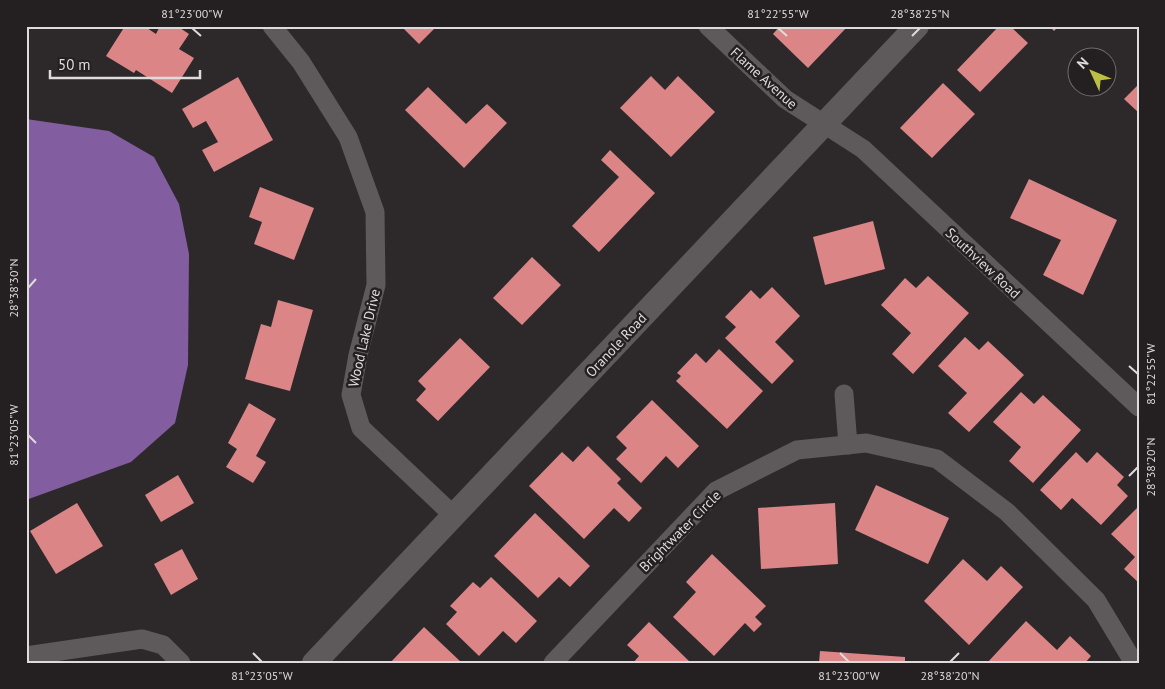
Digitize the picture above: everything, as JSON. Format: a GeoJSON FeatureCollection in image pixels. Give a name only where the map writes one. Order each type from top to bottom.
{"type":"FeatureCollection","features":[{"type":"Feature","properties":{"kind":"street","name":"Wood Lake Drive"},"geometry":{"type":"LineString","coordinates":[[272,26],[301,62],[348,137],[375,212],[376,285],[358,355],[351,395],[361,428],[454,516]]}},
{"type":"Feature","properties":{"kind":"street","name":"Flame Avenue"},"geometry":{"type":"LineString","coordinates":[[708,26],[785,99],[823,125]]}},
{"type":"Feature","properties":{"kind":"street","name":"Oranole Road"},"geometry":{"type":"LineString","coordinates":[[314,663],[917,26]]}},
{"type":"Feature","properties":{"kind":"street","name":"Southview Road"},"geometry":{"type":"LineString","coordinates":[[823,125],[863,149],[1139,407]]}},
{"type":"Feature","properties":{"kind":"street"},"geometry":{"type":"LineString","coordinates":[[844,394],[848,445]]}},
{"type":"Feature","properties":{"kind":"street","name":"Brightwater Circle"},"geometry":{"type":"LineString","coordinates":[[553,663],[716,491],[797,450],[866,443],[937,459],[1007,512],[1096,600],[1134,663]]}},
{"type":"Feature","properties":{"kind":"street"},"geometry":{"type":"LineString","coordinates":[[26,656],[142,639],[163,645],[181,663]]}},
{"type":"Feature","properties":{"kind":"shaded area"},"geometry":{"type":"Polygon","coordinates":[[[26,119],[109,131],[154,157],[179,204],[189,254],[188,365],[175,423],[131,462],[26,500],[26,119]]]}},
{"type":"Feature","properties":{"kind":"building"},"geometry":{"type":"Polygon","coordinates":[[[125,26],[144,26],[156,34],[160,26],[177,26],[189,34],[179,49],[194,58],[172,93],[136,70],[134,73],[106,56],[125,26]]]}},
{"type":"Feature","properties":{"kind":"building"},"geometry":{"type":"Polygon","coordinates":[[[401,26],[437,26],[419,44],[401,26]]]}},
{"type":"Feature","properties":{"kind":"building"},"geometry":{"type":"Polygon","coordinates":[[[780,26],[848,26],[808,68],[773,34],[780,26]]]}},
{"type":"Feature","properties":{"kind":"building"},"geometry":{"type":"Polygon","coordinates":[[[999,26],[1010,26],[1028,43],[980,92],[957,70],[999,26]]]}},
{"type":"Feature","properties":{"kind":"building"},"geometry":{"type":"Polygon","coordinates":[[[1049,26],[1059,26],[1054,31],[1049,26]]]}},
{"type":"Feature","properties":{"kind":"building"},"geometry":{"type":"Polygon","coordinates":[[[651,76],[665,90],[678,76],[715,112],[671,157],[620,108],[651,76]]]}},
{"type":"Feature","properties":{"kind":"building"},"geometry":{"type":"Polygon","coordinates":[[[238,77],[273,140],[214,172],[202,150],[218,142],[206,121],[193,128],[182,109],[238,77]]]}},
{"type":"Feature","properties":{"kind":"building"},"geometry":{"type":"Polygon","coordinates":[[[943,83],[975,114],[932,158],[900,128],[943,83]]]}},
{"type":"Feature","properties":{"kind":"building"},"geometry":{"type":"Polygon","coordinates":[[[1139,84],[1139,113],[1124,99],[1139,84]]]}},
{"type":"Feature","properties":{"kind":"building"},"geometry":{"type":"Polygon","coordinates":[[[428,87],[466,124],[487,104],[507,123],[464,168],[405,110],[428,87]]]}},
{"type":"Feature","properties":{"kind":"building"},"geometry":{"type":"Polygon","coordinates":[[[610,150],[655,193],[599,252],[572,226],[619,177],[601,160],[610,150]]]}},
{"type":"Feature","properties":{"kind":"building"},"geometry":{"type":"Polygon","coordinates":[[[1029,179],[1117,220],[1083,295],[1043,275],[1061,240],[1010,218],[1029,179]]]}},
{"type":"Feature","properties":{"kind":"building"},"geometry":{"type":"Polygon","coordinates":[[[260,187],[314,208],[294,260],[254,244],[262,222],[249,217],[260,187]]]}},
{"type":"Feature","properties":{"kind":"building"},"geometry":{"type":"Polygon","coordinates":[[[873,221],[885,269],[825,285],[813,237],[873,221]]]}},
{"type":"Feature","properties":{"kind":"building"},"geometry":{"type":"Polygon","coordinates":[[[532,257],[561,285],[522,325],[493,298],[532,257]]]}},
{"type":"Feature","properties":{"kind":"building"},"geometry":{"type":"Polygon","coordinates":[[[928,276],[969,313],[913,374],[892,354],[911,333],[881,305],[905,278],[916,288],[928,276]]]}},
{"type":"Feature","properties":{"kind":"building"},"geometry":{"type":"Polygon","coordinates":[[[772,287],[800,316],[775,342],[794,361],[772,384],[725,338],[736,327],[725,317],[751,290],[760,299],[772,287]]]}},
{"type":"Feature","properties":{"kind":"building"},"geometry":{"type":"Polygon","coordinates":[[[278,300],[313,310],[290,391],[245,379],[261,324],[271,327],[278,300]]]}},
{"type":"Feature","properties":{"kind":"building"},"geometry":{"type":"Polygon","coordinates":[[[965,337],[979,350],[988,341],[1024,375],[969,432],[948,413],[967,393],[938,366],[965,337]]]}},
{"type":"Feature","properties":{"kind":"building"},"geometry":{"type":"Polygon","coordinates":[[[460,338],[490,367],[438,421],[416,400],[426,389],[418,381],[460,338]]]}},
{"type":"Feature","properties":{"kind":"building"},"geometry":{"type":"Polygon","coordinates":[[[719,349],[763,391],[727,429],[676,381],[681,376],[677,373],[696,353],[706,363],[719,349]]]}},
{"type":"Feature","properties":{"kind":"building"},"geometry":{"type":"Polygon","coordinates":[[[1021,392],[1034,404],[1043,395],[1081,430],[1033,483],[1009,461],[1021,447],[993,422],[1021,392]]]}},
{"type":"Feature","properties":{"kind":"building"},"geometry":{"type":"Polygon","coordinates":[[[652,400],[699,446],[678,468],[666,456],[641,483],[616,459],[627,448],[616,437],[652,400]]]}},
{"type":"Feature","properties":{"kind":"building"},"geometry":{"type":"Polygon","coordinates":[[[249,403],[276,419],[256,456],[266,462],[253,483],[226,467],[237,449],[228,443],[249,403]]]}},
{"type":"Feature","properties":{"kind":"building"},"geometry":{"type":"Polygon","coordinates":[[[588,446],[621,479],[617,483],[642,508],[629,522],[614,508],[584,539],[529,486],[562,452],[573,462],[588,446]]]}},
{"type":"Feature","properties":{"kind":"building"},"geometry":{"type":"Polygon","coordinates":[[[1076,452],[1087,463],[1097,452],[1124,477],[1117,485],[1128,496],[1101,525],[1072,498],[1061,510],[1040,490],[1076,452]]]}},
{"type":"Feature","properties":{"kind":"building"},"geometry":{"type":"Polygon","coordinates":[[[178,475],[194,503],[161,522],[145,495],[178,475]]]}},
{"type":"Feature","properties":{"kind":"building"},"geometry":{"type":"Polygon","coordinates":[[[876,485],[949,518],[928,564],[855,530],[876,485]]]}},
{"type":"Feature","properties":{"kind":"building"},"geometry":{"type":"Polygon","coordinates":[[[77,503],[103,546],[56,574],[30,531],[77,503]]]}},
{"type":"Feature","properties":{"kind":"building"},"geometry":{"type":"Polygon","coordinates":[[[835,503],[838,564],[761,569],[758,508],[835,503]]]}},
{"type":"Feature","properties":{"kind":"building"},"geometry":{"type":"Polygon","coordinates":[[[1139,506],[1139,583],[1124,569],[1135,557],[1111,534],[1139,506]]]}},
{"type":"Feature","properties":{"kind":"building"},"geometry":{"type":"Polygon","coordinates":[[[535,513],[590,566],[570,587],[559,577],[538,598],[494,556],[535,513]]]}},
{"type":"Feature","properties":{"kind":"building"},"geometry":{"type":"Polygon","coordinates":[[[182,549],[198,579],[171,595],[154,564],[182,549]]]}},
{"type":"Feature","properties":{"kind":"building"},"geometry":{"type":"Polygon","coordinates":[[[712,554],[766,606],[755,617],[762,624],[754,632],[745,623],[714,656],[673,617],[696,592],[686,582],[712,554]]]}},
{"type":"Feature","properties":{"kind":"building"},"geometry":{"type":"Polygon","coordinates":[[[963,559],[987,581],[1001,566],[1023,587],[969,645],[924,601],[963,559]]]}},
{"type":"Feature","properties":{"kind":"building"},"geometry":{"type":"Polygon","coordinates":[[[491,577],[537,621],[516,643],[503,631],[479,656],[446,624],[457,612],[450,606],[473,582],[480,588],[491,577]]]}},
{"type":"Feature","properties":{"kind":"building"},"geometry":{"type":"Polygon","coordinates":[[[1026,621],[1057,650],[1070,636],[1091,656],[1085,663],[987,663],[1026,621]]]}},
{"type":"Feature","properties":{"kind":"building"},"geometry":{"type":"Polygon","coordinates":[[[649,622],[691,663],[633,663],[639,656],[627,645],[649,622]]]}},
{"type":"Feature","properties":{"kind":"building"},"geometry":{"type":"Polygon","coordinates":[[[424,627],[462,663],[390,663],[424,627]]]}},
{"type":"Feature","properties":{"kind":"building"},"geometry":{"type":"Polygon","coordinates":[[[820,651],[905,657],[905,663],[819,663],[820,651]]]}}]}
